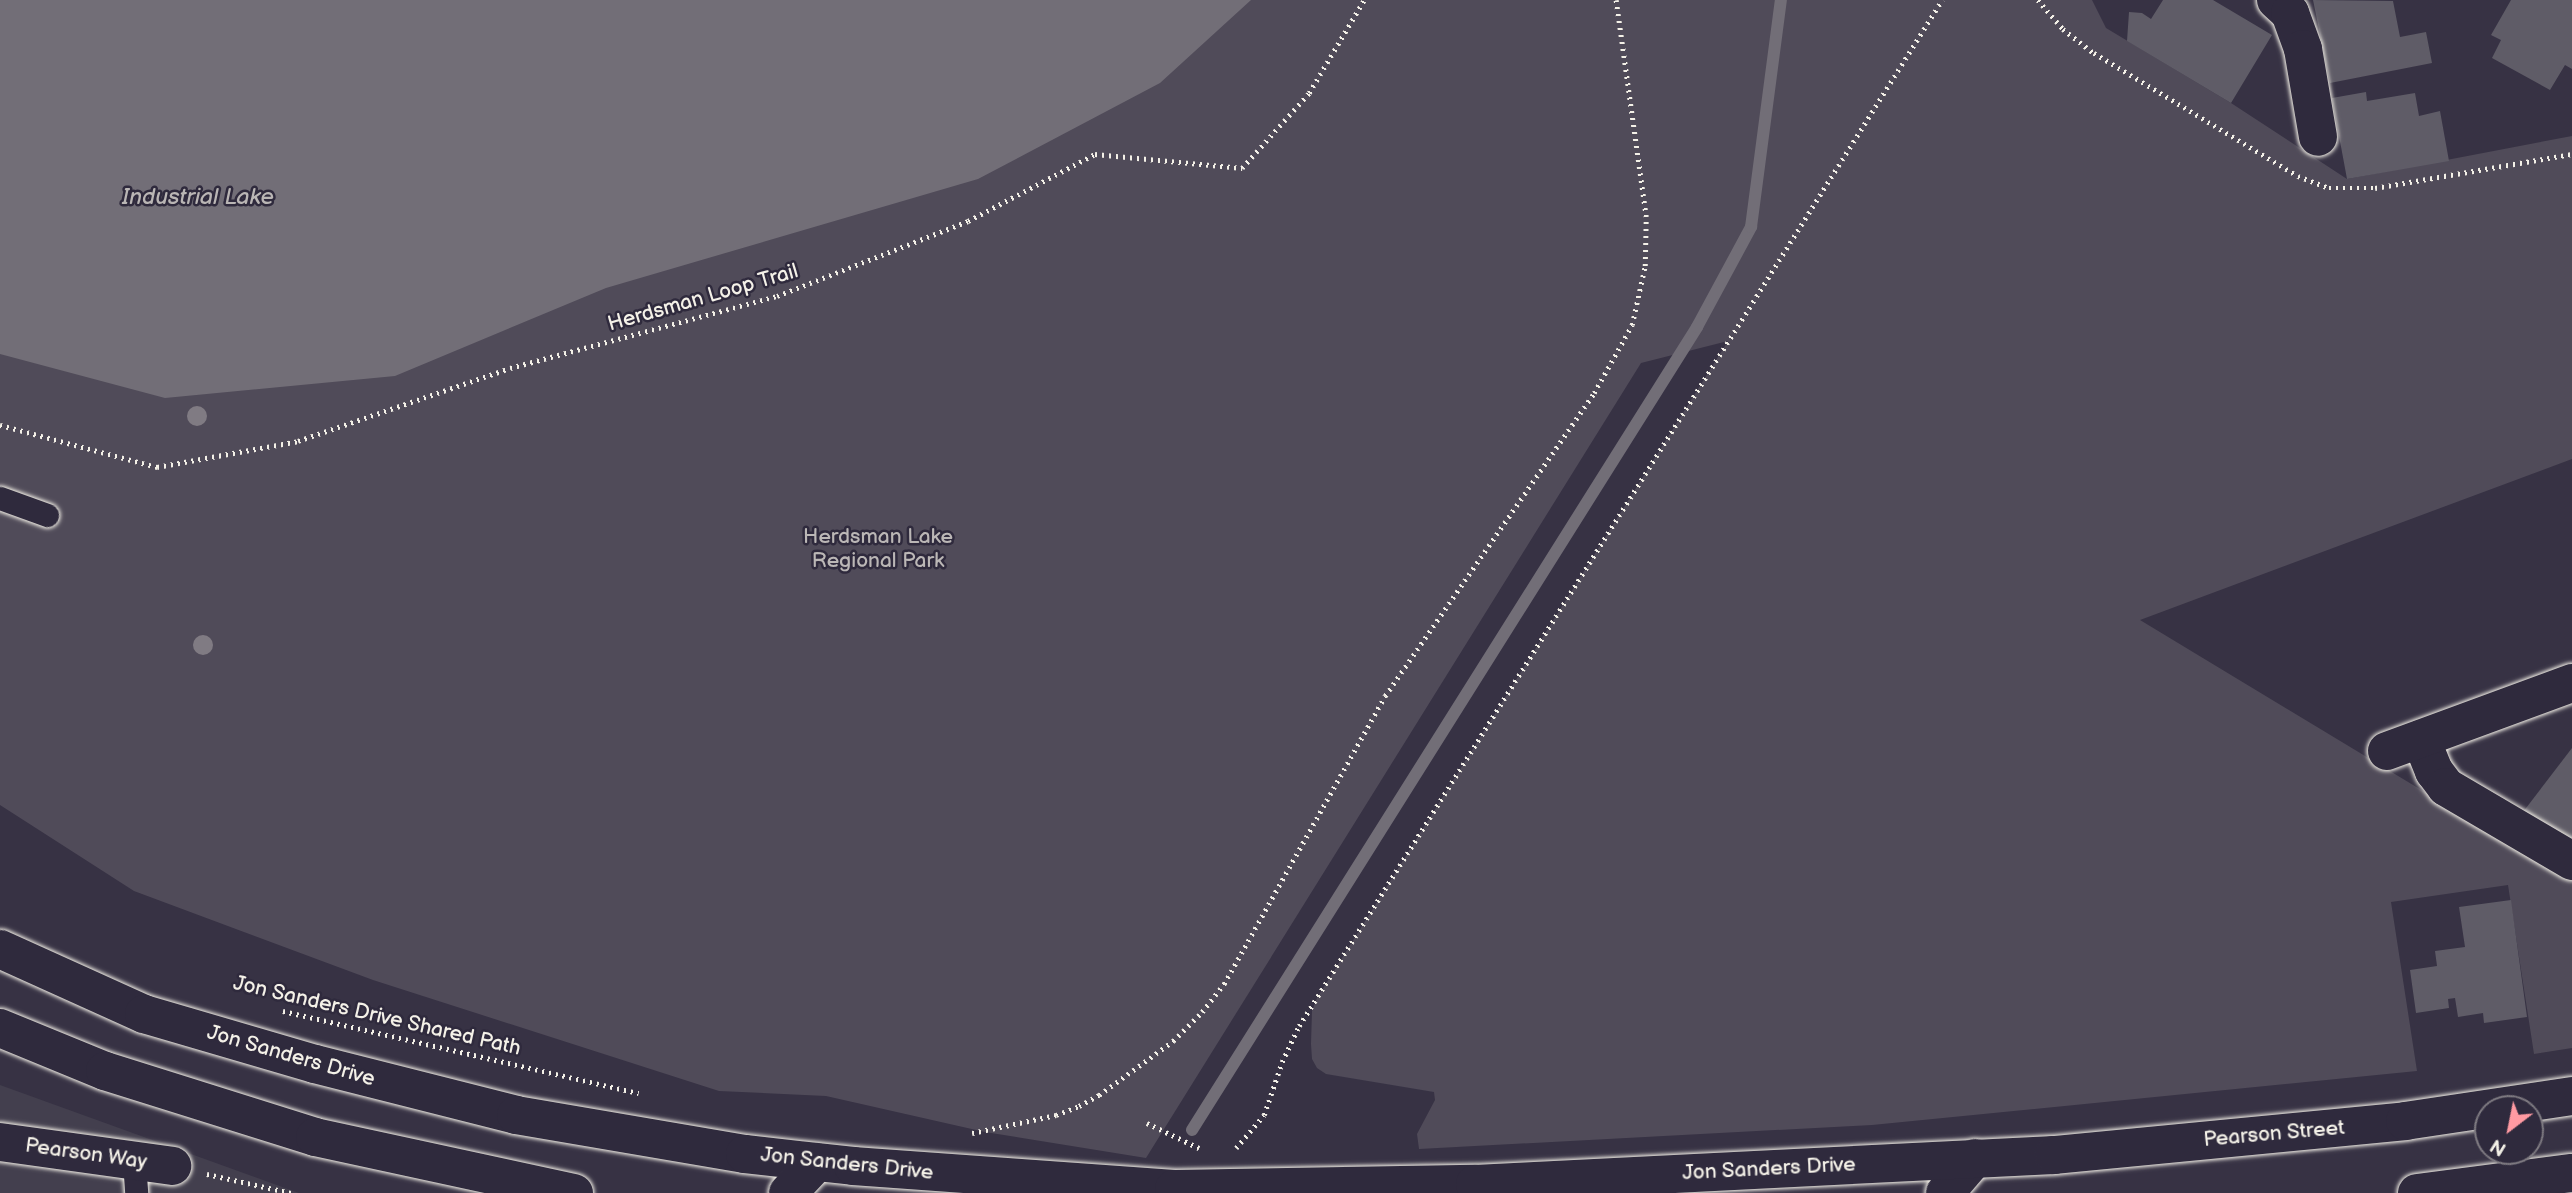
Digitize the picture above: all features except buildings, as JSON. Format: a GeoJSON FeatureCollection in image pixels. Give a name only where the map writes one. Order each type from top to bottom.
{"type":"FeatureCollection","features":[{"type":"Feature","properties":{"kind":"main road"},"geometry":{"type":"LineString","coordinates":[[2276,0],[2290,13],[2303,49],[2318,137]]}},
{"type":"Feature","properties":{"kind":"main road"},"geometry":{"type":"LineString","coordinates":[[2572,683],[2404,745],[2434,771],[2446,787],[2572,861]]}},
{"type":"Feature","properties":{"kind":"main road","name":"Jon Sanders Drive"},"geometry":{"type":"LineString","coordinates":[[0,949],[144,1014],[315,1064],[516,1115],[746,1154],[836,1174],[1174,1189],[1475,1184],[1975,1158]]}},
{"type":"Feature","properties":{"kind":"main road"},"geometry":{"type":"LineString","coordinates":[[0,1028],[106,1071],[315,1137],[561,1192]]}},
{"type":"Feature","properties":{"kind":"main road","name":"Pearson Street"},"geometry":{"type":"LineString","coordinates":[[1975,1158],[2054,1155],[2405,1121],[2572,1096]]}},
{"type":"Feature","properties":{"kind":"main road","name":"Pearson Way"},"geometry":{"type":"LineString","coordinates":[[0,1142],[135,1177],[172,1166]]}},
{"type":"Feature","properties":{"kind":"main road"},"geometry":{"type":"LineString","coordinates":[[1945,1193],[1975,1158]]}},
{"type":"Feature","properties":{"kind":"main road"},"geometry":{"type":"LineString","coordinates":[[2417,1193],[2572,1172]]}},
{"type":"Feature","properties":{"kind":"main road"},"geometry":{"type":"LineString","coordinates":[[788,1193],[836,1174]]}},
{"type":"Feature","properties":{"kind":"lane"},"geometry":{"type":"LineString","coordinates":[[0,498],[47,515]]}},
{"type":"Feature","properties":{"kind":"path","name":"Herdsman Loop Trail"},"geometry":{"type":"LineString","coordinates":[[0,425],[157,467],[298,441],[510,368],[777,296],[968,221],[1095,154],[1242,168],[1309,93],[1364,0]]}},
{"type":"Feature","properties":{"kind":"path"},"geometry":{"type":"LineString","coordinates":[[958,1133],[985,1132],[1056,1115],[1079,1106],[1099,1095],[1173,1041],[1202,1012],[1224,984],[1385,696],[1594,393],[1632,325],[1645,266],[1646,218],[1616,0]]}},
{"type":"Feature","properties":{"kind":"path"},"geometry":{"type":"LineString","coordinates":[[1232,1151],[1250,1136],[1264,1115],[1282,1062],[1299,1026],[1942,0]]}},
{"type":"Feature","properties":{"kind":"path","name":"Jon Sanders Drive Shared Path"},"geometry":{"type":"LineString","coordinates":[[276,1009],[644,1094]]}},
{"type":"Feature","properties":{"kind":"path"},"geometry":{"type":"LineString","coordinates":[[1147,1123],[1208,1152]]}},
{"type":"Feature","properties":{"kind":"path"},"geometry":{"type":"LineString","coordinates":[[172,1166],[291,1193]]}},
{"type":"Feature","properties":{"kind":"shaded area"},"geometry":{"type":"Polygon","coordinates":[[[0,1085],[299,1193],[0,1193],[0,1085]]]}},
{"type":"Feature","properties":{"kind":"green space","name":"Herdsman Lake Regional Park"},"geometry":{"type":"Polygon","coordinates":[[[0,0],[2092,0],[2106,28],[2231,103],[2347,179],[2572,136],[2572,459],[2140,620],[2572,881],[2572,1048],[2534,1054],[2508,885],[2391,902],[2417,1071],[1872,1125],[1419,1149],[1417,1134],[1435,1100],[1434,1092],[1326,1074],[1317,1068],[1312,1059],[1311,1044],[1312,1011],[1317,998],[1728,341],[1641,363],[1146,1158],[985,1132],[826,1096],[719,1091],[373,980],[134,891],[0,805],[0,0]]]}},
{"type":"Feature","properties":{"kind":"water","name":"Industrial Lake"},"geometry":{"type":"Polygon","coordinates":[[[0,0],[1251,0],[1160,83],[978,179],[606,288],[395,376],[165,398],[0,354],[0,0]]]}},
{"type":"Feature","properties":{"kind":"waterway"},"geometry":{"type":"LineString","coordinates":[[1192,1130],[1697,327],[1751,227],[1781,0]]}}]}
